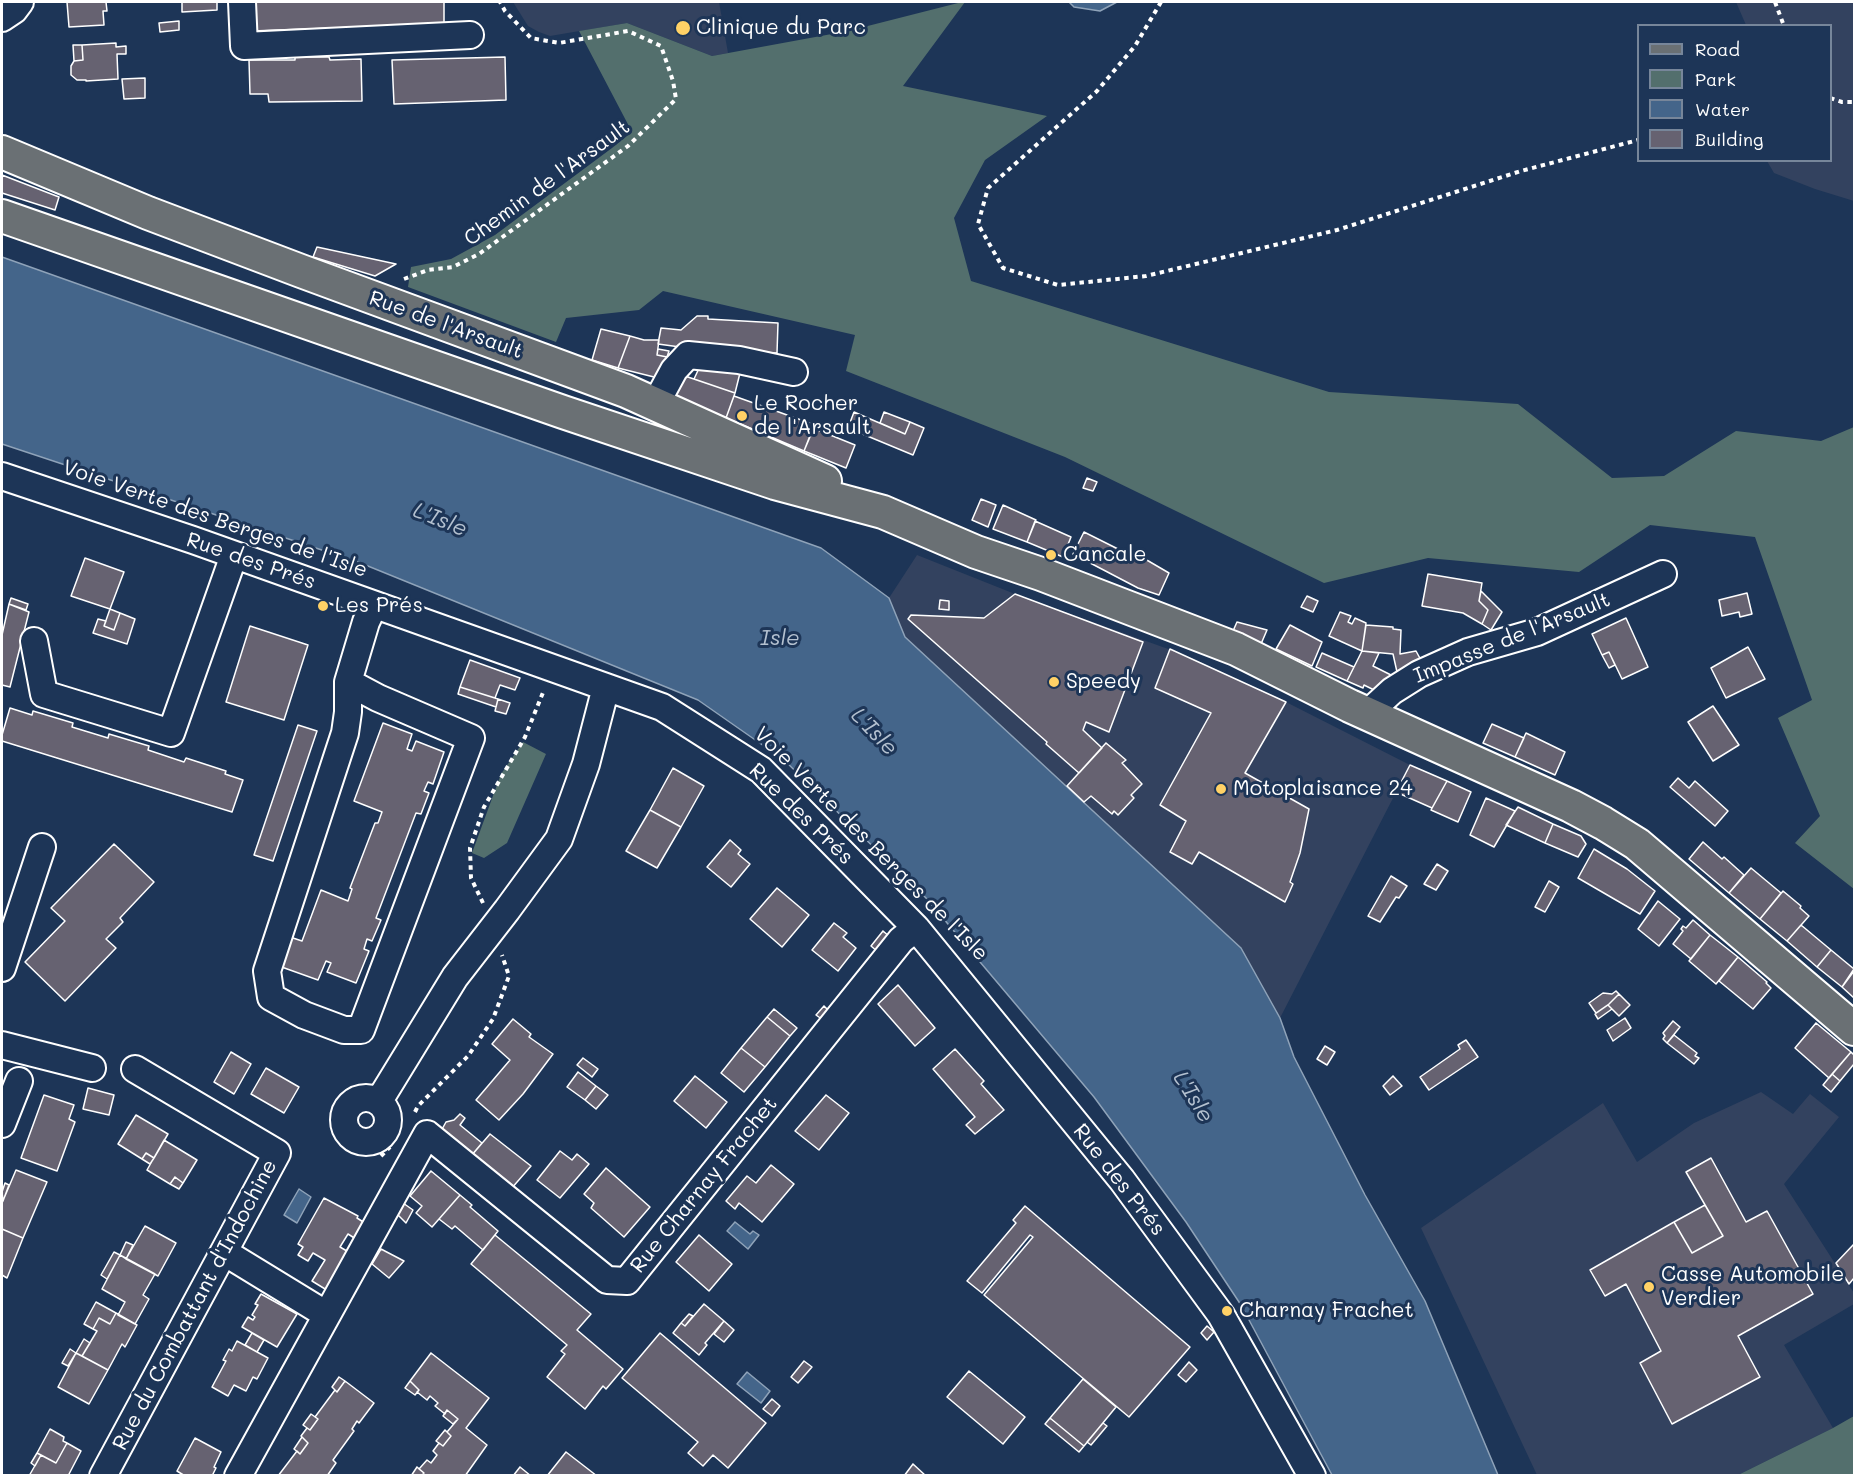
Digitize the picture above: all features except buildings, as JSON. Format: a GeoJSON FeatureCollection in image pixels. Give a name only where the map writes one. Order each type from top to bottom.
{"type":"FeatureCollection","features":[{"type":"Feature","properties":{"kind":"main road","name":"Rue de l'Arsault"},"geometry":{"type":"LineString","coordinates":[[2,152],[148,213],[375,300],[591,377],[819,478],[884,512]]}},
{"type":"Feature","properties":{"kind":"main road"},"geometry":{"type":"LineString","coordinates":[[2,216],[775,483],[884,512],[976,552],[1052,578],[1236,649],[1368,714],[1604,823],[1637,844],[1854,1029]]}},
{"type":"Feature","properties":{"kind":"main road"},"geometry":{"type":"LineString","coordinates":[[591,377],[601,393],[605,406],[600,424]]}},
{"type":"Feature","properties":{"kind":"main road"},"geometry":{"type":"LineString","coordinates":[[626,392],[649,417],[644,439]]}},
{"type":"Feature","properties":{"kind":"street"},"geometry":{"type":"LineString","coordinates":[[2,18],[14,10],[20,2]]}},
{"type":"Feature","properties":{"kind":"street"},"geometry":{"type":"LineString","coordinates":[[242,2],[244,46],[470,35]]}},
{"type":"Feature","properties":{"kind":"street"},"geometry":{"type":"LineString","coordinates":[[655,405],[674,370],[688,355],[740,360],[794,372]]}},
{"type":"Feature","properties":{"kind":"street","name":"Rue des Prés"},"geometry":{"type":"LineString","coordinates":[[2,476],[234,555],[662,707],[761,770],[916,928],[1122,1180],[1221,1315],[1312,1476]]}},
{"type":"Feature","properties":{"kind":"street"},"geometry":{"type":"LineString","coordinates":[[34,641],[44,694],[171,733],[234,555]]}},
{"type":"Feature","properties":{"kind":"street","name":"Impasse de l'Arsault"},"geometry":{"type":"LineString","coordinates":[[1368,714],[1392,691],[1419,674],[1468,652],[1537,632],[1663,574]]}},
{"type":"Feature","properties":{"kind":"street"},"geometry":{"type":"LineString","coordinates":[[348,682],[378,698],[471,738],[361,1030],[344,1030],[304,1015],[271,997],[267,971],[345,733],[348,682],[366,622],[374,605]]}},
{"type":"Feature","properties":{"kind":"street"},"geometry":{"type":"LineString","coordinates":[[379,1101],[455,977],[559,839],[586,764],[606,687]]}},
{"type":"Feature","properties":{"kind":"street"},"geometry":{"type":"LineString","coordinates":[[2,968],[42,847]]}},
{"type":"Feature","properties":{"kind":"street","name":"Rue Charnay Frachet"},"geometry":{"type":"LineString","coordinates":[[238,1476],[426,1134],[608,1280],[627,1281],[901,940],[916,928]]}},
{"type":"Feature","properties":{"kind":"street"},"geometry":{"type":"LineString","coordinates":[[2,1045],[92,1068]]}},
{"type":"Feature","properties":{"kind":"street","name":"Rue du Combattant d'Indochine"},"geometry":{"type":"LineString","coordinates":[[103,1476],[277,1153],[135,1069]]}},
{"type":"Feature","properties":{"kind":"street"},"geometry":{"type":"LineString","coordinates":[[2,1124],[19,1081]]}},
{"type":"Feature","properties":{"kind":"street"},"geometry":{"type":"LineString","coordinates":[[224,1252],[327,1315]]}},
{"type":"Feature","properties":{"kind":"path","name":"Chemin de l'Arsault"},"geometry":{"type":"LineString","coordinates":[[375,300],[400,280],[428,270],[453,267],[479,254],[628,146],[676,99],[673,81],[661,46],[628,31],[559,43],[531,38],[505,11],[500,2]]}},
{"type":"Feature","properties":{"kind":"path"},"geometry":{"type":"LineString","coordinates":[[1161,2],[1135,46],[1097,91],[988,188],[978,224],[1003,268],[1058,285],[1146,276],[1337,230],[1521,171],[1637,140]]}},
{"type":"Feature","properties":{"kind":"path"},"geometry":{"type":"LineString","coordinates":[[1775,2],[1783,24]]}},
{"type":"Feature","properties":{"kind":"path"},"geometry":{"type":"LineString","coordinates":[[1832,99],[1854,102]]}},
{"type":"Feature","properties":{"kind":"shaded area","name":"Clinique du Parc"},"geometry":{"type":"Polygon","coordinates":[[[513,2],[719,2],[728,53],[712,56],[627,23],[550,36],[528,26],[513,2]]]}},
{"type":"Feature","properties":{"kind":"shaded area"},"geometry":{"type":"Polygon","coordinates":[[[1736,2],[1854,2],[1854,201],[1774,173],[1768,162],[1832,162],[1832,24],[1746,24],[1736,2]]]}},
{"type":"Feature","properties":{"kind":"shaded area"},"geometry":{"type":"Polygon","coordinates":[[[917,555],[1015,594],[1171,650],[1286,702],[1410,765],[1280,1018],[1241,948],[905,637],[889,598],[917,555]]]}},
{"type":"Feature","properties":{"kind":"shaded area","name":"Casse Automobile Verdier"},"geometry":{"type":"Polygon","coordinates":[[[1761,1092],[1793,1114],[1810,1094],[1839,1117],[1784,1184],[1854,1293],[1854,1304],[1784,1345],[1833,1428],[1738,1475],[1537,1475],[1421,1228],[1603,1103],[1637,1162],[1694,1123],[1761,1092]]]}},
{"type":"Feature","properties":{"kind":"green space"},"geometry":{"type":"Polygon","coordinates":[[[965,2],[903,86],[1047,116],[985,160],[954,218],[971,281],[1329,392],[1518,404],[1612,478],[1664,476],[1736,431],[1821,441],[1854,427],[1854,889],[1795,843],[1820,816],[1778,718],[1812,700],[1755,537],[1650,525],[1579,572],[1428,558],[1324,583],[1065,457],[846,371],[855,335],[663,291],[639,310],[566,318],[556,342],[408,287],[411,267],[451,259],[495,235],[632,132],[579,31],[627,23],[712,56],[848,31],[965,2]]]}},
{"type":"Feature","properties":{"kind":"green space"},"geometry":{"type":"Polygon","coordinates":[[[523,742],[546,754],[507,843],[484,858],[472,853],[501,774],[523,742]]]}},
{"type":"Feature","properties":{"kind":"green space"},"geometry":{"type":"Polygon","coordinates":[[[1854,1416],[1854,1475],[1738,1475],[1833,1428],[1854,1416]]]}},
{"type":"Feature","properties":{"kind":"water"},"geometry":{"type":"Polygon","coordinates":[[[1069,2],[1117,2],[1100,11],[1074,7],[1069,2]]]}},
{"type":"Feature","properties":{"kind":"water"},"geometry":{"type":"Polygon","coordinates":[[[2,257],[821,548],[889,598],[905,637],[1241,948],[1280,1018],[1294,1057],[1365,1195],[1425,1301],[1498,1475],[1332,1475],[1241,1305],[1186,1222],[1094,1097],[926,898],[784,760],[698,700],[358,562],[2,444],[2,257]]]}},
{"type":"Feature","properties":{"kind":"water"},"geometry":{"type":"Polygon","coordinates":[[[299,1189],[311,1197],[297,1223],[284,1215],[299,1189]]]}},
{"type":"Feature","properties":{"kind":"water"},"geometry":{"type":"Polygon","coordinates":[[[735,1222],[750,1234],[753,1231],[759,1235],[748,1249],[727,1231],[735,1222]]]}},
{"type":"Feature","properties":{"kind":"water"},"geometry":{"type":"Polygon","coordinates":[[[747,1372],[770,1391],[761,1403],[737,1384],[747,1372]]]}},
{"type":"Feature","properties":{"kind":"place","name":"Clinique du Parc"},"geometry":{"type":"Point","coordinates":[683,28]}},
{"type":"Feature","properties":{"kind":"place","name":"Le Rocher de l'Arsault"},"geometry":{"type":"Point","coordinates":[742,416]}},
{"type":"Feature","properties":{"kind":"place","name":"Cancale"},"geometry":{"type":"Point","coordinates":[1051,555]}},
{"type":"Feature","properties":{"kind":"place","name":"Les Prés"},"geometry":{"type":"Point","coordinates":[323,606]}},
{"type":"Feature","properties":{"kind":"place","name":"Speedy"},"geometry":{"type":"Point","coordinates":[1054,682]}},
{"type":"Feature","properties":{"kind":"place","name":"Motoplaisance 24"},"geometry":{"type":"Point","coordinates":[1221,789]}},
{"type":"Feature","properties":{"kind":"place","name":"Casse Automobile Verdier"},"geometry":{"type":"Point","coordinates":[1649,1287]}},
{"type":"Feature","properties":{"kind":"place","name":"Charnay Frachet"},"geometry":{"type":"Point","coordinates":[1227,1311]}},
{"type":"Feature","properties":{"kind":"water label","name":"L'Isle"},"geometry":{"type":"Point","coordinates":[440,520]}},
{"type":"Feature","properties":{"kind":"water label","name":"Isle"},"geometry":{"type":"Point","coordinates":[780,638]}},
{"type":"Feature","properties":{"kind":"water label","name":"L'Isle"},"geometry":{"type":"Point","coordinates":[874,732]}},
{"type":"Feature","properties":{"kind":"water label","name":"L'Isle"},"geometry":{"type":"Point","coordinates":[1193,1097]}}]}
